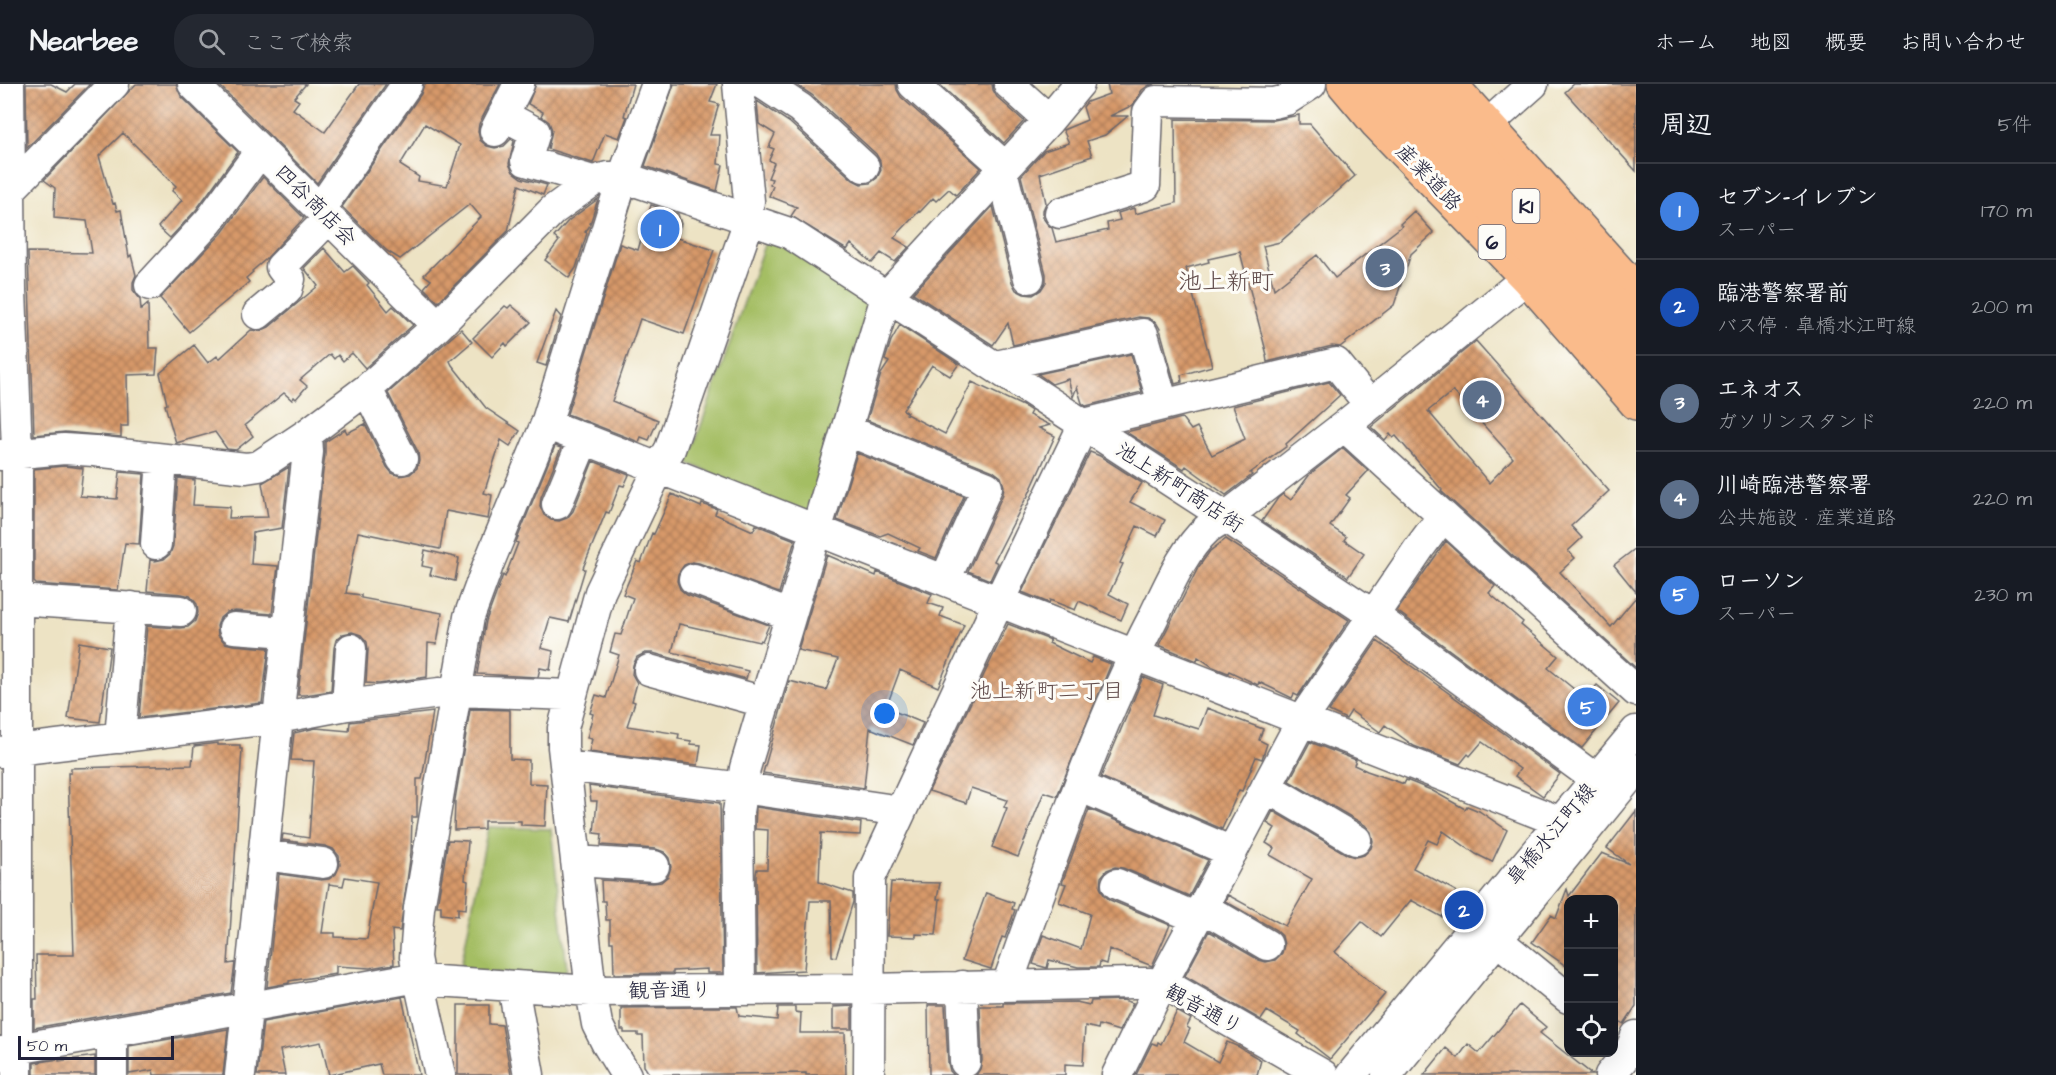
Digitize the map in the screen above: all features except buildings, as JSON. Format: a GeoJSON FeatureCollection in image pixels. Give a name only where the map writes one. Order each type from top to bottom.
{"type":"FeatureCollection","features":[{"type":"Feature","properties":{"kind":"main road","name":"産業道路"},"geometry":{"type":"LineString","coordinates":[[1344,84],[1377,123],[1527,278],[1636,403]]}},
{"type":"Feature","properties":{"kind":"main road","name":"K1"},"geometry":{"type":"LineString","coordinates":[[1380,84],[1636,365]]}},
{"type":"Feature","properties":{"kind":"main road","name":"K1"},"geometry":{"type":"LineString","coordinates":[[1417,84],[1636,329]]}},
{"type":"Feature","properties":{"kind":"main road"},"geometry":{"type":"LineString","coordinates":[[1450,84],[1636,291]]}},
{"type":"Feature","properties":{"kind":"street"},"geometry":{"type":"LineString","coordinates":[[9,84],[11,290],[8,454],[17,600],[8,752],[11,1059]]}},
{"type":"Feature","properties":{"kind":"street"},"geometry":{"type":"LineString","coordinates":[[11,189],[114,84]]}},
{"type":"Feature","properties":{"kind":"street","name":"四谷商店会"},"geometry":{"type":"LineString","coordinates":[[194,84],[438,326]]}},
{"type":"Feature","properties":{"kind":"street"},"geometry":{"type":"LineString","coordinates":[[258,314],[287,290],[290,279],[281,267],[324,214],[407,84]]}},
{"type":"Feature","properties":{"kind":"street"},"geometry":{"type":"LineString","coordinates":[[519,84],[499,123],[535,132],[526,161],[593,182]]}},
{"type":"Feature","properties":{"kind":"street"},"geometry":{"type":"LineString","coordinates":[[440,1075],[418,980],[415,957],[419,908],[469,616],[546,424],[623,177],[657,84]]}},
{"type":"Feature","properties":{"kind":"street"},"geometry":{"type":"LineString","coordinates":[[626,1075],[597,1024],[591,991],[563,728],[600,592],[670,449],[746,229],[749,201],[738,84]]}},
{"type":"Feature","properties":{"kind":"street"},"geometry":{"type":"LineString","coordinates":[[763,84],[800,108],[864,167]]}},
{"type":"Feature","properties":{"kind":"street"},"geometry":{"type":"LineString","coordinates":[[913,84],[1003,169],[1029,278]]}},
{"type":"Feature","properties":{"kind":"street"},"geometry":{"type":"LineString","coordinates":[[1009,84],[1049,120]]}},
{"type":"Feature","properties":{"kind":"street"},"geometry":{"type":"LineString","coordinates":[[740,989],[738,812],[745,768],[886,297],[1049,120],[1079,84]]}},
{"type":"Feature","properties":{"kind":"street"},"geometry":{"type":"LineString","coordinates":[[1060,213],[1145,186],[1148,112],[1156,101],[1274,103],[1286,100],[1311,84]]}},
{"type":"Feature","properties":{"kind":"street"},"geometry":{"type":"LineString","coordinates":[[1487,125],[1533,84]]}},
{"type":"Feature","properties":{"kind":"street"},"geometry":{"type":"LineString","coordinates":[[150,285],[209,221],[261,150]]}},
{"type":"Feature","properties":{"kind":"street"},"geometry":{"type":"LineString","coordinates":[[8,454],[74,450],[121,453],[246,468],[259,466],[307,434],[367,389],[438,326],[553,210],[593,182],[608,177],[623,177]]}},
{"type":"Feature","properties":{"kind":"street","name":"池上新町商店街"},"geometry":{"type":"LineString","coordinates":[[623,177],[789,233],[996,366],[1373,615],[1597,780]]}},
{"type":"Feature","properties":{"kind":"street"},"geometry":{"type":"LineString","coordinates":[[1007,985],[1111,705],[1182,561],[1208,529],[1344,426],[1527,278]]}},
{"type":"Feature","properties":{"kind":"street"},"geometry":{"type":"LineString","coordinates":[[996,366],[1143,334],[1163,404]]}},
{"type":"Feature","properties":{"kind":"street"},"geometry":{"type":"LineString","coordinates":[[869,1075],[870,878],[1084,424],[1336,363],[1370,405]]}},
{"type":"Feature","properties":{"kind":"street"},"geometry":{"type":"LineString","coordinates":[[367,389],[402,459]]}},
{"type":"Feature","properties":{"kind":"street"},"geometry":{"type":"LineString","coordinates":[[546,424],[1561,822]]}},
{"type":"Feature","properties":{"kind":"street"},"geometry":{"type":"LineString","coordinates":[[1344,426],[1636,691]]}},
{"type":"Feature","properties":{"kind":"street"},"geometry":{"type":"LineString","coordinates":[[846,429],[987,487],[945,580]]}},
{"type":"Feature","properties":{"kind":"street"},"geometry":{"type":"LineString","coordinates":[[240,1075],[308,452],[307,434]]}},
{"type":"Feature","properties":{"kind":"street"},"geometry":{"type":"LineString","coordinates":[[557,504],[584,438]]}},
{"type":"Feature","properties":{"kind":"street"},"geometry":{"type":"LineString","coordinates":[[156,544],[162,459]]}},
{"type":"Feature","properties":{"kind":"street"},"geometry":{"type":"LineString","coordinates":[[1117,1075],[1199,912],[1302,720],[1443,516]]}},
{"type":"Feature","properties":{"kind":"street"},"geometry":{"type":"LineString","coordinates":[[694,579],[790,615]]}},
{"type":"Feature","properties":{"kind":"street"},"geometry":{"type":"LineString","coordinates":[[17,600],[181,611]]}},
{"type":"Feature","properties":{"kind":"street"},"geometry":{"type":"LineString","coordinates":[[120,738],[131,607]]}},
{"type":"Feature","properties":{"kind":"street"},"geometry":{"type":"LineString","coordinates":[[234,628],[287,632]]}},
{"type":"Feature","properties":{"kind":"street"},"geometry":{"type":"LineString","coordinates":[[347,705],[351,649]]}},
{"type":"Feature","properties":{"kind":"street"},"geometry":{"type":"LineString","coordinates":[[649,670],[764,702]]}},
{"type":"Feature","properties":{"kind":"street"},"geometry":{"type":"LineString","coordinates":[[8,752],[278,718],[347,705],[455,691],[572,695]]}},
{"type":"Feature","properties":{"kind":"street","name":"皐橋水江町線"},"geometry":{"type":"LineString","coordinates":[[1351,1075],[1636,732]]}},
{"type":"Feature","properties":{"kind":"street"},"geometry":{"type":"LineString","coordinates":[[566,766],[901,811]]}},
{"type":"Feature","properties":{"kind":"street","name":"皐橋水江町線"},"geometry":{"type":"LineString","coordinates":[[1387,1075],[1636,769]]}},
{"type":"Feature","properties":{"kind":"street"},"geometry":{"type":"LineString","coordinates":[[1080,786],[1232,852]]}},
{"type":"Feature","properties":{"kind":"street"},"geometry":{"type":"LineString","coordinates":[[1266,787],[1356,840]]}},
{"type":"Feature","properties":{"kind":"street"},"geometry":{"type":"LineString","coordinates":[[263,855],[322,863]]}},
{"type":"Feature","properties":{"kind":"street"},"geometry":{"type":"LineString","coordinates":[[576,861],[654,866]]}},
{"type":"Feature","properties":{"kind":"street"},"geometry":{"type":"LineString","coordinates":[[1117,884],[1199,912],[1267,945]]}},
{"type":"Feature","properties":{"kind":"street"},"geometry":{"type":"LineString","coordinates":[[1497,940],[1564,994]]}},
{"type":"Feature","properties":{"kind":"street","name":"観音通り"},"geometry":{"type":"LineString","coordinates":[[11,1059],[112,1034],[408,979],[591,991],[869,989],[1134,982],[1161,985],[1175,990],[1323,1075]]}},
{"type":"Feature","properties":{"kind":"street"},"geometry":{"type":"LineString","coordinates":[[513,986],[529,1075]]}},
{"type":"Feature","properties":{"kind":"street"},"geometry":{"type":"LineString","coordinates":[[962,986],[965,1062]]}},
{"type":"Feature","properties":{"kind":"street"},"geometry":{"type":"LineString","coordinates":[[112,1034],[112,1075]]}},
{"type":"Feature","properties":{"kind":"street"},"geometry":{"type":"LineString","coordinates":[[1610,1075],[1629,1043]]}},
{"type":"Feature","properties":{"kind":"green space"},"geometry":{"type":"Polygon","coordinates":[[[774,240],[871,297],[809,513],[800,512],[688,463],[765,242],[774,240]]]}},
{"type":"Feature","properties":{"kind":"green space"},"geometry":{"type":"Polygon","coordinates":[[[488,827],[551,829],[567,968],[562,977],[460,971],[488,827]]]}},
{"type":"Feature","properties":{"kind":"place","name":"セブン-イレブン"},"geometry":{"type":"Point","coordinates":[660,229]}},
{"type":"Feature","properties":{"kind":"place","name":"エネオス"},"geometry":{"type":"Point","coordinates":[1385,268]}},
{"type":"Feature","properties":{"kind":"place","name":"川崎臨港警察署"},"geometry":{"type":"Point","coordinates":[1482,400]}},
{"type":"Feature","properties":{"kind":"place","name":"ローソン"},"geometry":{"type":"Point","coordinates":[1587,707]}},
{"type":"Feature","properties":{"kind":"place","name":"臨港警察署前"},"geometry":{"type":"Point","coordinates":[1464,910]}},
{"type":"Feature","properties":{"kind":"district","name":"池上新町"},"geometry":{"type":"Point","coordinates":[1226,281]}},
{"type":"Feature","properties":{"kind":"district","name":"池上新町二丁目"},"geometry":{"type":"Point","coordinates":[1047,690]}}]}
